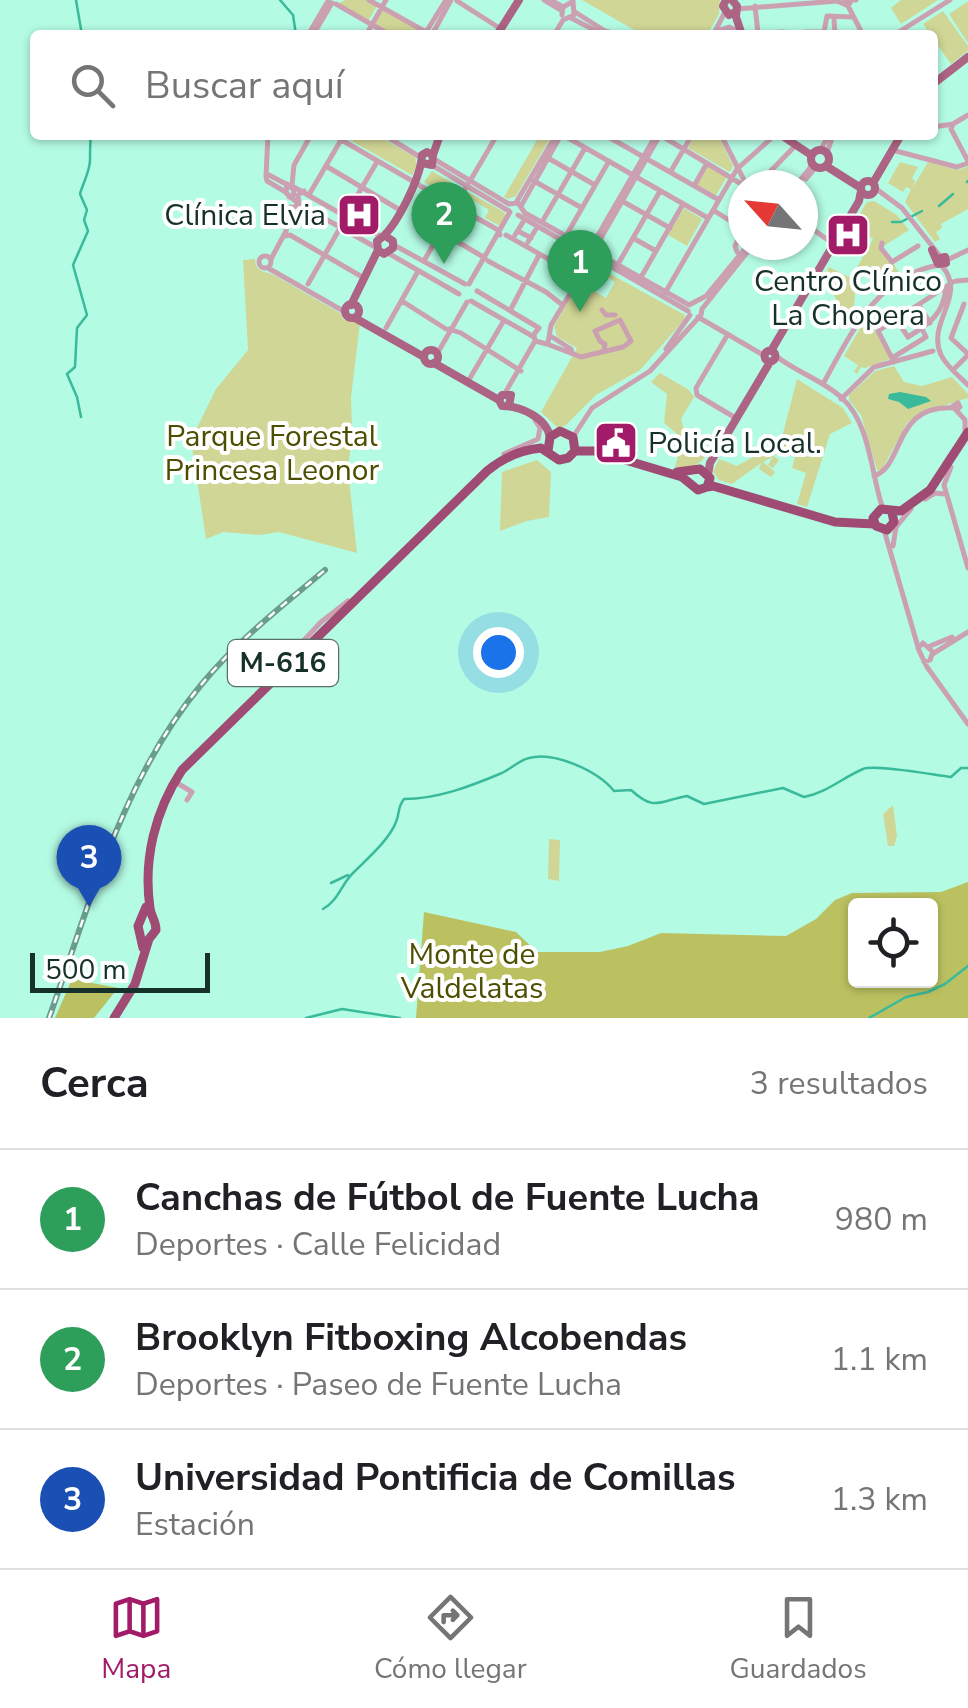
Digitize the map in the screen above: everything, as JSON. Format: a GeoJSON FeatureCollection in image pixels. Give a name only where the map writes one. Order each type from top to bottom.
{"type":"FeatureCollection","features":[{"type":"Feature","properties":{"kind":"highway","name":"M-616"},"geometry":{"type":"LineString","coordinates":[[548,443],[559,460],[568,458],[570,438]]}},
{"type":"Feature","properties":{"kind":"highway","name":"M-616"},"geometry":{"type":"LineString","coordinates":[[148,918],[149,836],[170,782],[193,752],[480,472],[504,454],[570,438],[595,451],[682,476],[701,477],[835,519],[884,519]]}},
{"type":"Feature","properties":{"kind":"highway"},"geometry":{"type":"LineString","coordinates":[[884,519],[926,499],[967,439]]}},
{"type":"Feature","properties":{"kind":"highway","name":"M-616"},"geometry":{"type":"LineString","coordinates":[[112,1018],[135,984],[146,934],[157,927],[148,918],[152,836],[182,770],[487,470],[519,452],[548,443]]}},
{"type":"Feature","properties":{"kind":"highway"},"geometry":{"type":"LineString","coordinates":[[884,519],[918,501],[948,468]]}},
{"type":"Feature","properties":{"kind":"highway","name":"M-616"},"geometry":{"type":"LineString","coordinates":[[146,934],[138,926],[148,918]]}},
{"type":"Feature","properties":{"kind":"main road"},"geometry":{"type":"LineString","coordinates":[[501,30],[521,0]]}},
{"type":"Feature","properties":{"kind":"main road"},"geometry":{"type":"LineString","coordinates":[[938,82],[968,59]]}},
{"type":"Feature","properties":{"kind":"main road"},"geometry":{"type":"LineString","coordinates":[[352,310],[436,140]]}},
{"type":"Feature","properties":{"kind":"main road"},"geometry":{"type":"LineString","coordinates":[[788,140],[819,158]]}},
{"type":"Feature","properties":{"kind":"main road"},"geometry":{"type":"LineString","coordinates":[[789,140],[868,188]]}},
{"type":"Feature","properties":{"kind":"main road"},"geometry":{"type":"LineString","coordinates":[[701,477],[896,140]]}},
{"type":"Feature","properties":{"kind":"main road"},"geometry":{"type":"LineString","coordinates":[[868,188],[897,140]]}},
{"type":"Feature","properties":{"kind":"main road"},"geometry":{"type":"LineString","coordinates":[[389,239],[416,183]]}},
{"type":"Feature","properties":{"kind":"main road"},"geometry":{"type":"LineString","coordinates":[[352,310],[382,251],[378,241],[389,239]]}},
{"type":"Feature","properties":{"kind":"main road"},"geometry":{"type":"LineString","coordinates":[[352,310],[546,424],[548,443]]}},
{"type":"Feature","properties":{"kind":"main road"},"geometry":{"type":"LineString","coordinates":[[352,310],[570,438]]}},
{"type":"Feature","properties":{"kind":"main road"},"geometry":{"type":"LineString","coordinates":[[701,477],[770,356]]}},
{"type":"Feature","properties":{"kind":"street"},"geometry":{"type":"LineString","coordinates":[[330,2],[344,0]]}},
{"type":"Feature","properties":{"kind":"street"},"geometry":{"type":"LineString","coordinates":[[370,0],[382,3],[423,30]]}},
{"type":"Feature","properties":{"kind":"street"},"geometry":{"type":"LineString","coordinates":[[547,0],[600,30]]}},
{"type":"Feature","properties":{"kind":"street"},"geometry":{"type":"LineString","coordinates":[[902,30],[950,0]]}},
{"type":"Feature","properties":{"kind":"street"},"geometry":{"type":"LineString","coordinates":[[719,30],[731,7],[849,1],[860,30]]}},
{"type":"Feature","properties":{"kind":"street"},"geometry":{"type":"LineString","coordinates":[[330,2],[381,30]]}},
{"type":"Feature","properties":{"kind":"street"},"geometry":{"type":"LineString","coordinates":[[314,30],[330,2]]}},
{"type":"Feature","properties":{"kind":"street"},"geometry":{"type":"LineString","coordinates":[[431,30],[454,2],[498,30]]}},
{"type":"Feature","properties":{"kind":"street"},"geometry":{"type":"LineString","coordinates":[[367,30],[382,3]]}},
{"type":"Feature","properties":{"kind":"street"},"geometry":{"type":"LineString","coordinates":[[754,4],[758,30]]}},
{"type":"Feature","properties":{"kind":"street"},"geometry":{"type":"LineString","coordinates":[[824,30],[826,16],[852,17]]}},
{"type":"Feature","properties":{"kind":"street"},"geometry":{"type":"LineString","coordinates":[[834,18],[835,30]]}},
{"type":"Feature","properties":{"kind":"street"},"geometry":{"type":"LineString","coordinates":[[938,126],[952,126],[968,115]]}},
{"type":"Feature","properties":{"kind":"street"},"geometry":{"type":"LineString","coordinates":[[893,151],[957,168],[968,162],[952,126]]}},
{"type":"Feature","properties":{"kind":"street"},"geometry":{"type":"LineString","coordinates":[[268,140],[266,176],[289,191],[299,204],[539,342],[581,356],[623,347],[631,339],[620,320],[595,331],[606,344],[604,350]]}},
{"type":"Feature","properties":{"kind":"street"},"geometry":{"type":"LineString","coordinates":[[269,261],[283,230],[294,165],[306,140]]}},
{"type":"Feature","properties":{"kind":"street"},"geometry":{"type":"LineString","coordinates":[[299,204],[298,195],[308,192],[341,140],[575,274]]}},
{"type":"Feature","properties":{"kind":"street"},"geometry":{"type":"LineString","coordinates":[[396,140],[469,183],[516,217],[617,266],[841,399],[857,426],[929,659]]}},
{"type":"Feature","properties":{"kind":"street"},"geometry":{"type":"LineString","coordinates":[[425,259],[494,140]]}},
{"type":"Feature","properties":{"kind":"street"},"geometry":{"type":"LineString","coordinates":[[516,217],[519,200],[557,140]]}},
{"type":"Feature","properties":{"kind":"street"},"geometry":{"type":"LineString","coordinates":[[432,355],[502,233],[516,217],[557,140]]}},
{"type":"Feature","properties":{"kind":"street"},"geometry":{"type":"LineString","coordinates":[[570,140],[708,218]]}},
{"type":"Feature","properties":{"kind":"street"},"geometry":{"type":"LineString","coordinates":[[614,140],[718,200]]}},
{"type":"Feature","properties":{"kind":"street"},"geometry":{"type":"LineString","coordinates":[[507,398],[587,251],[655,140]]}},
{"type":"Feature","properties":{"kind":"street"},"geometry":{"type":"LineString","coordinates":[[667,140],[728,174]]}},
{"type":"Feature","properties":{"kind":"street"},"geometry":{"type":"LineString","coordinates":[[670,172],[689,140]]}},
{"type":"Feature","properties":{"kind":"street"},"geometry":{"type":"LineString","coordinates":[[723,140],[736,169],[774,140]]}},
{"type":"Feature","properties":{"kind":"street"},"geometry":{"type":"LineString","coordinates":[[810,170],[828,140]]}},
{"type":"Feature","properties":{"kind":"street"},"geometry":{"type":"LineString","coordinates":[[772,170],[796,145]]}},
{"type":"Feature","properties":{"kind":"street"},"geometry":{"type":"LineString","coordinates":[[542,222],[585,148]]}},
{"type":"Feature","properties":{"kind":"street"},"geometry":{"type":"LineString","coordinates":[[548,158],[595,185]]}},
{"type":"Feature","properties":{"kind":"street"},"geometry":{"type":"LineString","coordinates":[[348,215],[378,161]]}},
{"type":"Feature","properties":{"kind":"street"},"geometry":{"type":"LineString","coordinates":[[566,236],[608,161]]}},
{"type":"Feature","properties":{"kind":"street"},"geometry":{"type":"LineString","coordinates":[[694,186],[707,162]]}},
{"type":"Feature","properties":{"kind":"street"},"geometry":{"type":"LineString","coordinates":[[326,166],[400,211]]}},
{"type":"Feature","properties":{"kind":"street"},"geometry":{"type":"LineString","coordinates":[[507,398],[587,251],[634,176]]}},
{"type":"Feature","properties":{"kind":"street"},"geometry":{"type":"LineString","coordinates":[[534,181],[582,208]]}},
{"type":"Feature","properties":{"kind":"street"},"geometry":{"type":"LineString","coordinates":[[666,294],[728,183]]}},
{"type":"Feature","properties":{"kind":"street"},"geometry":{"type":"LineString","coordinates":[[868,188],[904,212],[954,282],[956,302],[941,338],[944,355],[968,383]]}},
{"type":"Feature","properties":{"kind":"street"},"geometry":{"type":"LineString","coordinates":[[289,191],[308,192],[546,330],[572,353]]}},
{"type":"Feature","properties":{"kind":"street"},"geometry":{"type":"LineString","coordinates":[[269,261],[284,236],[291,209],[289,191]]}},
{"type":"Feature","properties":{"kind":"street"},"geometry":{"type":"LineString","coordinates":[[617,266],[660,191]]}},
{"type":"Feature","properties":{"kind":"street"},"geometry":{"type":"LineString","coordinates":[[622,200],[670,228]]}},
{"type":"Feature","properties":{"kind":"street"},"geometry":{"type":"LineString","coordinates":[[291,209],[299,204]]}},
{"type":"Feature","properties":{"kind":"street"},"geometry":{"type":"LineString","coordinates":[[640,279],[683,204]]}},
{"type":"Feature","properties":{"kind":"street"},"geometry":{"type":"LineString","coordinates":[[713,210],[728,220]]}},
{"type":"Feature","properties":{"kind":"street"},"geometry":{"type":"LineString","coordinates":[[516,217],[542,222],[600,260],[770,356]]}},
{"type":"Feature","properties":{"kind":"street"},"geometry":{"type":"LineString","coordinates":[[516,217],[532,236]]}},
{"type":"Feature","properties":{"kind":"street"},"geometry":{"type":"LineString","coordinates":[[308,284],[340,228]]}},
{"type":"Feature","properties":{"kind":"street"},"geometry":{"type":"LineString","coordinates":[[818,230],[860,248]]}},
{"type":"Feature","properties":{"kind":"street"},"geometry":{"type":"LineString","coordinates":[[441,232],[560,303]]}},
{"type":"Feature","properties":{"kind":"street"},"geometry":{"type":"LineString","coordinates":[[284,236],[290,235],[365,281]]}},
{"type":"Feature","properties":{"kind":"street"},"geometry":{"type":"LineString","coordinates":[[633,238],[656,251]]}},
{"type":"Feature","properties":{"kind":"street"},"geometry":{"type":"LineString","coordinates":[[882,244],[892,262],[918,246]]}},
{"type":"Feature","properties":{"kind":"street"},"geometry":{"type":"LineString","coordinates":[[822,386],[868,306],[890,286],[968,250]]}},
{"type":"Feature","properties":{"kind":"street"},"geometry":{"type":"LineString","coordinates":[[511,309],[539,254]]}},
{"type":"Feature","properties":{"kind":"street"},"geometry":{"type":"LineString","coordinates":[[696,311],[732,260]]}},
{"type":"Feature","properties":{"kind":"street"},"geometry":{"type":"LineString","coordinates":[[570,438],[592,408],[650,371],[738,260]]}},
{"type":"Feature","properties":{"kind":"street"},"geometry":{"type":"LineString","coordinates":[[269,261],[352,310]]}},
{"type":"Feature","properties":{"kind":"street"},"geometry":{"type":"LineString","coordinates":[[269,261],[352,310]]}},
{"type":"Feature","properties":{"kind":"street"},"geometry":{"type":"LineString","coordinates":[[386,328],[418,273]]}},
{"type":"Feature","properties":{"kind":"street"},"geometry":{"type":"LineString","coordinates":[[893,360],[878,332],[954,282],[968,280]]}},
{"type":"Feature","properties":{"kind":"street"},"geometry":{"type":"LineString","coordinates":[[936,348],[953,300],[954,282]]}},
{"type":"Feature","properties":{"kind":"street"},"geometry":{"type":"LineString","coordinates":[[465,299],[472,286]]}},
{"type":"Feature","properties":{"kind":"street"},"geometry":{"type":"LineString","coordinates":[[908,337],[932,322],[946,287]]}},
{"type":"Feature","properties":{"kind":"street"},"geometry":{"type":"LineString","coordinates":[[402,300],[521,371]]}},
{"type":"Feature","properties":{"kind":"street"},"geometry":{"type":"LineString","coordinates":[[954,368],[968,355],[951,338],[966,305],[956,302]]}},
{"type":"Feature","properties":{"kind":"street"},"geometry":{"type":"LineString","coordinates":[[918,305],[932,322],[941,325]]}},
{"type":"Feature","properties":{"kind":"street"},"geometry":{"type":"LineString","coordinates":[[926,316],[942,305]]}},
{"type":"Feature","properties":{"kind":"street"},"geometry":{"type":"LineString","coordinates":[[602,310],[604,314],[615,315]]}},
{"type":"Feature","properties":{"kind":"street"},"geometry":{"type":"LineString","coordinates":[[896,319],[920,354]]}},
{"type":"Feature","properties":{"kind":"street"},"geometry":{"type":"LineString","coordinates":[[470,378],[503,322]]}},
{"type":"Feature","properties":{"kind":"street"},"geometry":{"type":"LineString","coordinates":[[893,360],[926,337],[922,328]]}},
{"type":"Feature","properties":{"kind":"street"},"geometry":{"type":"LineString","coordinates":[[728,334],[696,394],[734,417]]}},
{"type":"Feature","properties":{"kind":"street"},"geometry":{"type":"LineString","coordinates":[[841,399],[874,367],[936,348]]}},
{"type":"Feature","properties":{"kind":"street"},"geometry":{"type":"LineString","coordinates":[[936,348],[968,383]]}},
{"type":"Feature","properties":{"kind":"street"},"geometry":{"type":"LineString","coordinates":[[873,477],[889,468],[900,438],[912,424],[943,408],[955,409],[966,424],[944,485],[968,568]]}},
{"type":"Feature","properties":{"kind":"street"},"geometry":{"type":"LineString","coordinates":[[504,454],[538,438],[538,425],[527,413]]}},
{"type":"Feature","properties":{"kind":"street"},"geometry":{"type":"LineString","coordinates":[[926,499],[938,492],[949,496]]}},
{"type":"Feature","properties":{"kind":"street"},"geometry":{"type":"LineString","coordinates":[[893,546],[896,527],[911,509]]}},
{"type":"Feature","properties":{"kind":"street"},"geometry":{"type":"LineString","coordinates":[[884,519],[914,627],[949,702],[968,722]]}},
{"type":"Feature","properties":{"kind":"street"},"geometry":{"type":"LineString","coordinates":[[923,646],[968,630]]}},
{"type":"Feature","properties":{"kind":"street"},"geometry":{"type":"LineString","coordinates":[[929,659],[936,649],[968,630]]}},
{"type":"Feature","properties":{"kind":"street"},"geometry":{"type":"LineString","coordinates":[[177,784],[192,792],[186,800]]}},
{"type":"Feature","properties":{"kind":"green space"},"geometry":{"type":"Polygon","coordinates":[[[345,0],[367,0],[377,6],[368,21],[338,4],[345,0]]]}},
{"type":"Feature","properties":{"kind":"green space"},"geometry":{"type":"Polygon","coordinates":[[[582,0],[720,0],[719,14],[710,30],[634,30],[582,0]]]}},
{"type":"Feature","properties":{"kind":"green space"},"geometry":{"type":"Polygon","coordinates":[[[901,0],[938,0],[901,24],[891,8],[901,0]]]}},
{"type":"Feature","properties":{"kind":"green space"},"geometry":{"type":"Polygon","coordinates":[[[968,3],[968,43],[949,14],[968,3]]]}},
{"type":"Feature","properties":{"kind":"green space"},"geometry":{"type":"Polygon","coordinates":[[[383,8],[420,30],[386,30],[374,24],[383,8]]]}},
{"type":"Feature","properties":{"kind":"green space"},"geometry":{"type":"Polygon","coordinates":[[[943,11],[968,51],[951,64],[938,45],[938,30],[927,30],[923,24],[943,11]]]}},
{"type":"Feature","properties":{"kind":"green space"},"geometry":{"type":"Polygon","coordinates":[[[350,140],[386,140],[415,157],[417,166],[412,175],[350,140]]]}},
{"type":"Feature","properties":{"kind":"green space"},"geometry":{"type":"Polygon","coordinates":[[[537,140],[549,140],[516,196],[504,197],[537,140]]]}},
{"type":"Feature","properties":{"kind":"green space"},"geometry":{"type":"Polygon","coordinates":[[[692,140],[720,140],[733,166],[728,171],[688,148],[692,140]]]}},
{"type":"Feature","properties":{"kind":"green space"},"geometry":{"type":"Polygon","coordinates":[[[900,162],[918,167],[912,178],[913,187],[928,162],[959,170],[968,166],[968,209],[941,224],[936,232],[940,239],[935,242],[905,202],[911,189],[906,187],[903,192],[888,183],[900,162]]]}},
{"type":"Feature","properties":{"kind":"green space"},"geometry":{"type":"Polygon","coordinates":[[[705,164],[727,177],[716,195],[694,183],[705,164]]]}},
{"type":"Feature","properties":{"kind":"green space"},"geometry":{"type":"Polygon","coordinates":[[[432,171],[461,188],[454,200],[424,182],[432,171]]]}},
{"type":"Feature","properties":{"kind":"green space"},"geometry":{"type":"Polygon","coordinates":[[[468,192],[504,212],[506,216],[500,226],[485,218],[489,210],[466,196],[468,192]]]}},
{"type":"Feature","properties":{"kind":"green space"},"geometry":{"type":"Polygon","coordinates":[[[874,201],[897,215],[909,230],[882,247],[903,278],[890,284],[867,265],[856,285],[854,306],[861,312],[853,325],[831,291],[820,282],[829,267],[851,278],[873,239],[853,226],[867,202],[874,201]]]}},
{"type":"Feature","properties":{"kind":"green space"},"geometry":{"type":"Polygon","coordinates":[[[684,208],[702,219],[687,246],[668,235],[684,208]]]}},
{"type":"Feature","properties":{"kind":"green space","name":"Parque Forestal Princesa Leonor"},"geometry":{"type":"Polygon","coordinates":[[[255,259],[260,270],[340,313],[344,320],[360,323],[348,470],[357,553],[279,532],[223,532],[206,539],[191,440],[216,389],[248,350],[243,260],[255,259]]]}},
{"type":"Feature","properties":{"kind":"green space"},"geometry":{"type":"Polygon","coordinates":[[[592,264],[685,315],[684,320],[640,370],[596,395],[565,426],[557,427],[541,412],[577,348],[557,337],[554,326],[579,282],[606,298],[615,282],[590,267],[592,264]]]}},
{"type":"Feature","properties":{"kind":"green space"},"geometry":{"type":"Polygon","coordinates":[[[865,320],[890,359],[861,367],[857,374],[854,372],[858,365],[844,356],[865,320]]]}},
{"type":"Feature","properties":{"kind":"green space"},"geometry":{"type":"Polygon","coordinates":[[[894,366],[904,382],[922,386],[952,377],[968,398],[920,413],[907,423],[881,471],[877,470],[861,415],[849,395],[875,371],[894,366]]]}},
{"type":"Feature","properties":{"kind":"green space"},"geometry":{"type":"Polygon","coordinates":[[[660,373],[694,397],[681,419],[686,438],[708,452],[694,466],[675,467],[680,449],[675,444],[676,433],[664,423],[667,394],[651,382],[660,373]]]}},
{"type":"Feature","properties":{"kind":"green space"},"geometry":{"type":"Polygon","coordinates":[[[797,379],[843,408],[852,423],[830,434],[807,507],[797,504],[806,473],[792,468],[796,453],[810,457],[811,453],[795,444],[774,456],[779,460],[773,468],[768,465],[773,457],[763,462],[775,472],[771,477],[759,469],[761,463],[732,484],[719,480],[713,472],[719,459],[737,466],[781,441],[797,379]]]}},
{"type":"Feature","properties":{"kind":"green space"},"geometry":{"type":"Polygon","coordinates":[[[537,460],[551,472],[549,517],[500,531],[502,472],[537,460]]]}},
{"type":"Feature","properties":{"kind":"green space"},"geometry":{"type":"Polygon","coordinates":[[[893,805],[897,836],[894,846],[888,846],[883,814],[893,805]]]}},
{"type":"Feature","properties":{"kind":"green space"},"geometry":{"type":"Polygon","coordinates":[[[549,839],[560,840],[559,881],[548,879],[549,839]]]}},
{"type":"Feature","properties":{"kind":"green space","name":"Monte de Valdelatas"},"geometry":{"type":"Polygon","coordinates":[[[968,882],[968,1018],[416,1018],[424,912],[516,932],[537,952],[600,952],[661,933],[786,936],[816,919],[835,900],[852,893],[941,892],[968,882]]]}},
{"type":"Feature","properties":{"kind":"green space"},"geometry":{"type":"Polygon","coordinates":[[[72,979],[118,988],[94,1018],[55,1018],[72,979]]]}},
{"type":"Feature","properties":{"kind":"shaded area"},"geometry":{"type":"Polygon","coordinates":[[[900,392],[931,401],[908,409],[888,399],[889,394],[900,392]]]}},
{"type":"Feature","properties":{"kind":"waterway"},"geometry":{"type":"LineString","coordinates":[[76,0],[81,30]]}},
{"type":"Feature","properties":{"kind":"waterway"},"geometry":{"type":"LineString","coordinates":[[280,0],[293,15],[295,30]]}},
{"type":"Feature","properties":{"kind":"waterway"},"geometry":{"type":"LineString","coordinates":[[81,417],[67,374],[75,367],[77,328],[87,315],[73,265],[88,231],[84,220],[87,210],[80,194],[90,164],[91,140]]}},
{"type":"Feature","properties":{"kind":"waterway"},"geometry":{"type":"LineString","coordinates":[[939,206],[953,194]]}},
{"type":"Feature","properties":{"kind":"waterway"},"geometry":{"type":"LineString","coordinates":[[892,222],[901,222],[922,211]]}},
{"type":"Feature","properties":{"kind":"waterway"},"geometry":{"type":"LineString","coordinates":[[323,909],[388,835],[404,799],[466,787],[529,758],[551,757],[575,764],[614,791],[631,790],[652,803],[687,796],[704,804],[783,788],[804,797],[870,768],[951,777],[961,768],[968,768]]}},
{"type":"Feature","properties":{"kind":"waterway"},"geometry":{"type":"LineString","coordinates":[[331,883],[348,875]]}},
{"type":"Feature","properties":{"kind":"waterway"},"geometry":{"type":"LineString","coordinates":[[869,1018],[906,997],[945,984],[968,966]]}},
{"type":"Feature","properties":{"kind":"waterway"},"geometry":{"type":"LineString","coordinates":[[306,1018],[342,1009],[400,1018]]}},
{"type":"Feature","properties":{"kind":"railway"},"geometry":{"type":"LineString","coordinates":[[49,1018],[111,844],[173,722],[230,654],[325,570]]}},
{"type":"Feature","properties":{"kind":"place","name":"Clínica Elvia"},"geometry":{"type":"Point","coordinates":[359,215]}},
{"type":"Feature","properties":{"kind":"place","name":"Centro Clínico La Chopera"},"geometry":{"type":"Point","coordinates":[848,235]}},
{"type":"Feature","properties":{"kind":"place","name":"Brooklyn Fitboxing Alcobendas"},"geometry":{"type":"Point","coordinates":[444,264]}},
{"type":"Feature","properties":{"kind":"place","name":"Canchas de Fútbol de Fuente Lucha"},"geometry":{"type":"Point","coordinates":[580,312]}},
{"type":"Feature","properties":{"kind":"place","name":"Policía Local."},"geometry":{"type":"Point","coordinates":[616,443]}},
{"type":"Feature","properties":{"kind":"place","name":"Universidad Pontificia de Comillas"},"geometry":{"type":"Point","coordinates":[89,907]}}]}
